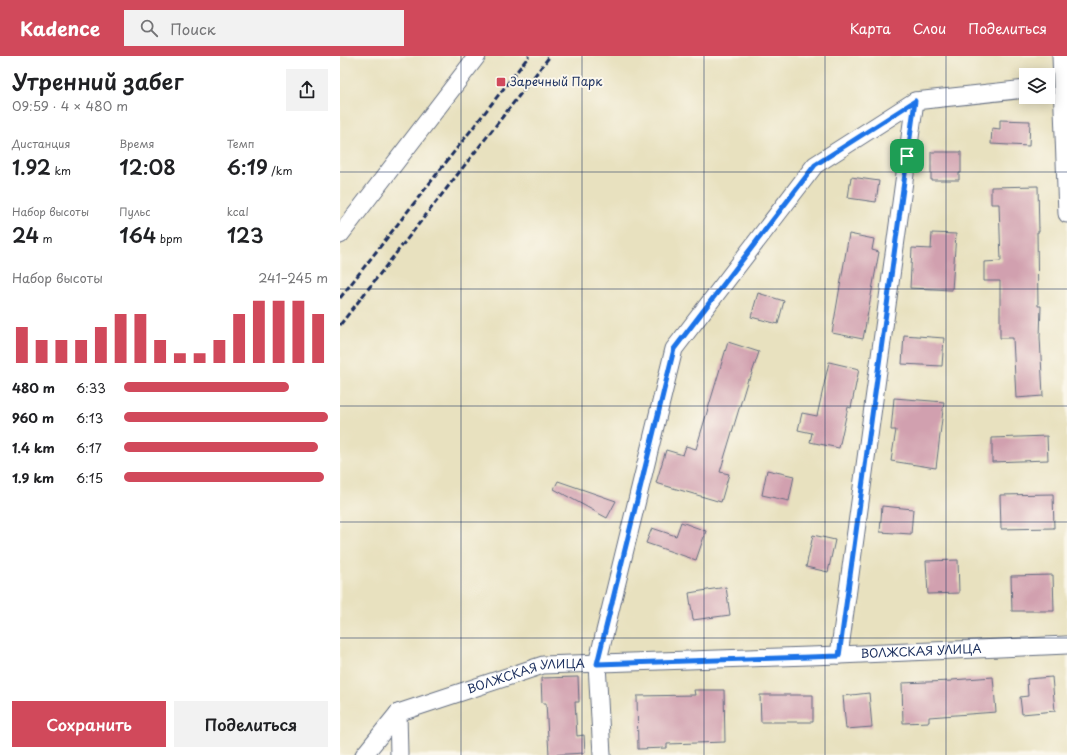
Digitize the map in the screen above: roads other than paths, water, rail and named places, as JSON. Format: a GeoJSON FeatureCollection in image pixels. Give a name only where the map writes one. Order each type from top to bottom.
{"type":"FeatureCollection","features":[{"type":"Feature","properties":{"kind":"street"},"geometry":{"type":"LineString","coordinates":[[340,235],[477,56]]}},
{"type":"Feature","properties":{"kind":"street"},"geometry":{"type":"LineString","coordinates":[[1061,56],[1059,86],[1067,214]]}},
{"type":"Feature","properties":{"kind":"street"},"geometry":{"type":"LineString","coordinates":[[602,755],[597,664],[674,349],[815,165],[915,101],[1019,90]]}},
{"type":"Feature","properties":{"kind":"street"},"geometry":{"type":"LineString","coordinates":[[839,656],[915,101]]}},
{"type":"Feature","properties":{"kind":"street","name":"ВОЛЖСКАЯ УЛИЦА"},"geometry":{"type":"LineString","coordinates":[[398,714],[543,665],[839,656],[1067,645]]}},
{"type":"Feature","properties":{"kind":"street"},"geometry":{"type":"LineString","coordinates":[[364,755],[398,714]]}},
{"type":"Feature","properties":{"kind":"street"},"geometry":{"type":"LineString","coordinates":[[398,714],[399,755]]}},
{"type":"Feature","properties":{"kind":"railway"},"geometry":{"type":"LineString","coordinates":[[340,298],[529,56]]}},
{"type":"Feature","properties":{"kind":"railway"},"geometry":{"type":"LineString","coordinates":[[340,325],[550,56]]}},
{"type":"Feature","properties":{"kind":"place","name":"Заречный Парк"},"geometry":{"type":"Point","coordinates":[501,82]}}]}
